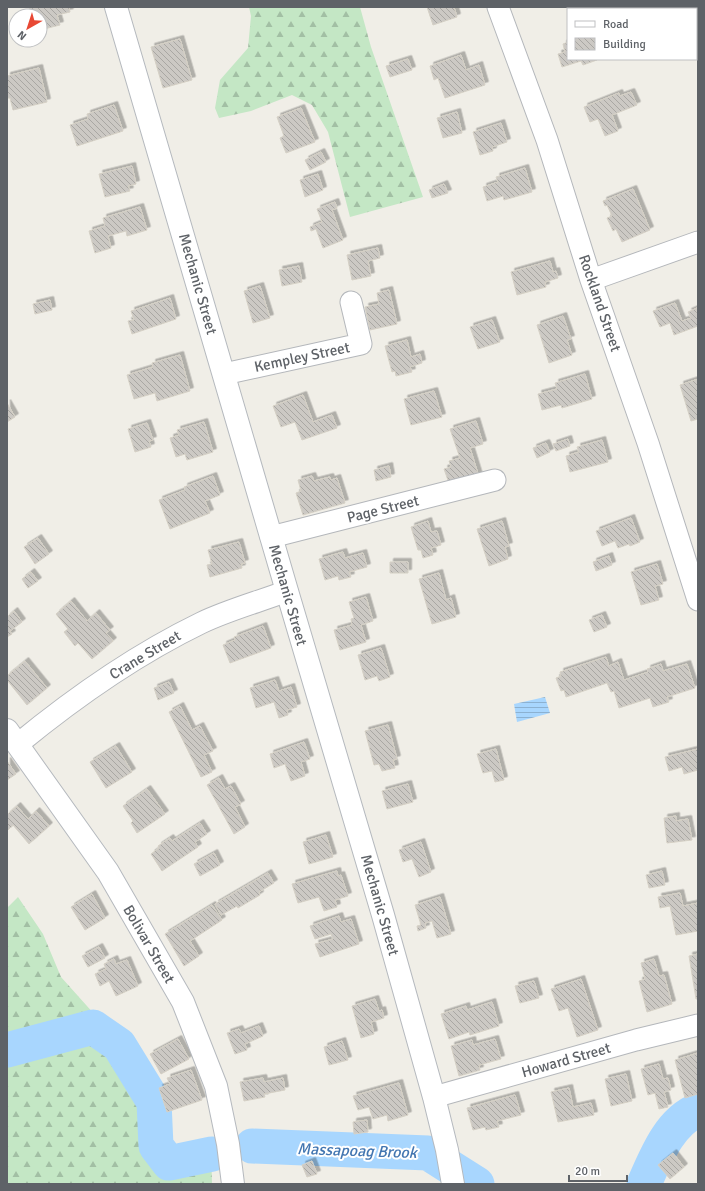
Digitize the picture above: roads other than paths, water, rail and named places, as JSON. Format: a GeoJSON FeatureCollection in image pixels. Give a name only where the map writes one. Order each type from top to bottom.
{"type":"FeatureCollection","features":[{"type":"Feature","properties":{"kind":"street","name":"Mechanic Street"},"geometry":{"type":"LineString","coordinates":[[116,7],[271,537],[384,915],[434,1097],[447,1150],[452,1182]]}},
{"type":"Feature","properties":{"kind":"street","name":"Rockland Street"},"geometry":{"type":"LineString","coordinates":[[498,7],[547,140],[591,280],[648,443],[698,600]]}},
{"type":"Feature","properties":{"kind":"street"},"geometry":{"type":"LineString","coordinates":[[591,280],[698,242]]}},
{"type":"Feature","properties":{"kind":"street","name":"Kempley Street"},"geometry":{"type":"LineString","coordinates":[[224,374],[362,344],[351,302]]}},
{"type":"Feature","properties":{"kind":"street","name":"Page Street"},"geometry":{"type":"LineString","coordinates":[[271,537],[495,480]]}},
{"type":"Feature","properties":{"kind":"street","name":"Crane Street"},"geometry":{"type":"LineString","coordinates":[[13,737],[149,650],[202,623],[287,591]]}},
{"type":"Feature","properties":{"kind":"street","name":"Bolivar Street"},"geometry":{"type":"LineString","coordinates":[[13,737],[108,872],[183,1002],[216,1086],[228,1144],[233,1184]]}},
{"type":"Feature","properties":{"kind":"street","name":"Howard Street"},"geometry":{"type":"LineString","coordinates":[[434,1097],[636,1040],[698,1025]]}},
{"type":"Feature","properties":{"kind":"water"},"geometry":{"type":"Polygon","coordinates":[[[545,697],[550,713],[517,722],[514,704],[545,697]]]}},
{"type":"Feature","properties":{"kind":"waterway","name":"Massapoag Brook"},"geometry":{"type":"LineString","coordinates":[[7,1050],[93,1027],[119,1045],[154,1102],[156,1146],[169,1163],[212,1154]]}},
{"type":"Feature","properties":{"kind":"waterway","name":"Massapoag Brook"},"geometry":{"type":"LineString","coordinates":[[644,1184],[659,1152],[671,1132],[679,1123],[698,1110]]}},
{"type":"Feature","properties":{"kind":"waterway","name":"Massapoag Brook"},"geometry":{"type":"LineString","coordinates":[[252,1146],[428,1153],[477,1184]]}}]}
